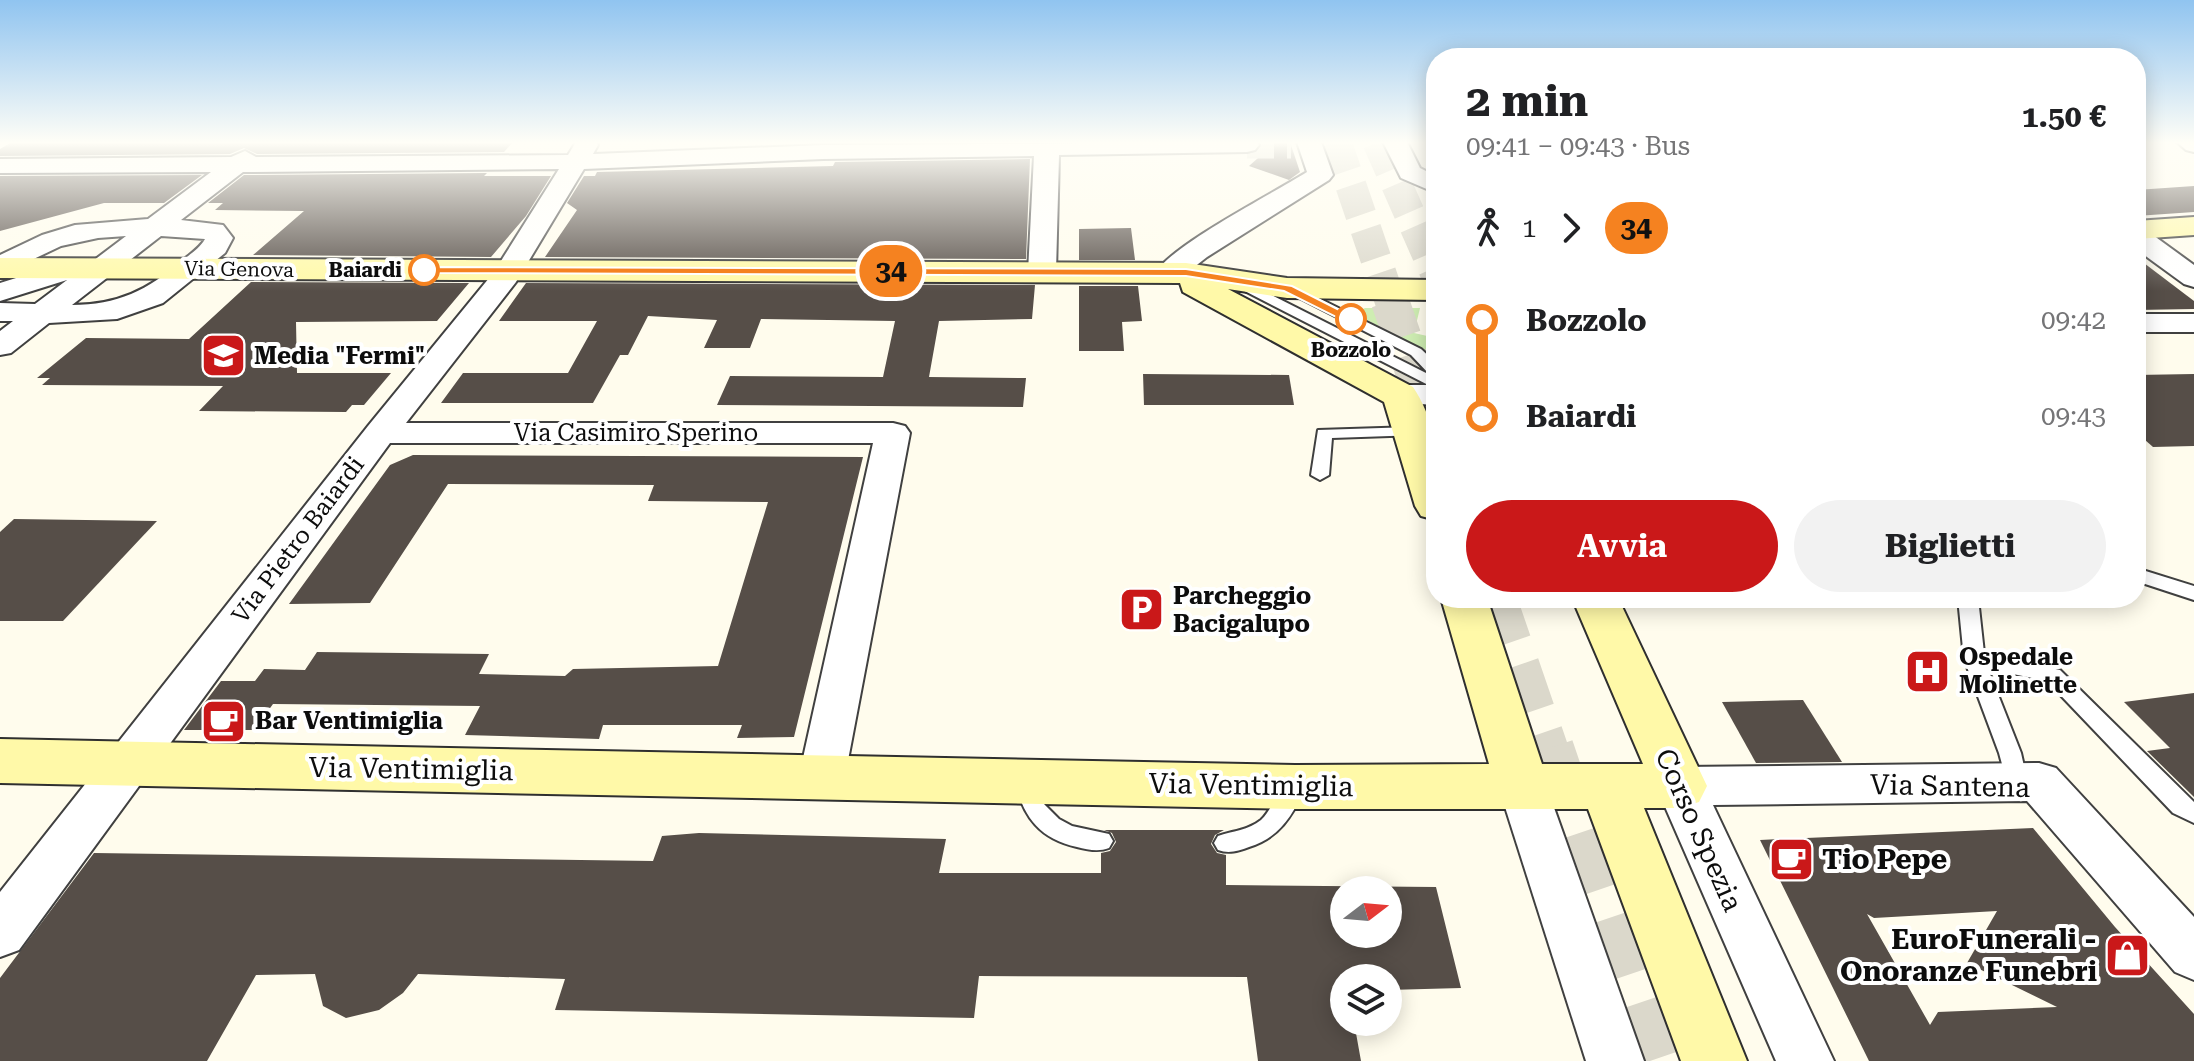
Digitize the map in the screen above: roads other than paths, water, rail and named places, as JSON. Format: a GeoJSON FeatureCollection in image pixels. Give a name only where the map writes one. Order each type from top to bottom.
{"type":"FeatureCollection","features":[{"type":"Feature","properties":{"kind":"street"},"geometry":{"type":"LineString","coordinates":[[0,346],[44,313],[89,268],[153,228],[201,192]]}},
{"type":"Feature","properties":{"kind":"street","name":"Via Pietro Baiardi"},"geometry":{"type":"LineString","coordinates":[[0,933],[380,433],[510,270],[557,192]]}},
{"type":"Feature","properties":{"kind":"street"},"geometry":{"type":"LineString","coordinates":[[1042,272],[1045,192]]}},
{"type":"Feature","properties":{"kind":"street"},"geometry":{"type":"LineString","coordinates":[[1293,192],[1197,251],[1169,273],[1421,402],[1426,437]]}},
{"type":"Feature","properties":{"kind":"street"},"geometry":{"type":"LineString","coordinates":[[2146,229],[2194,226]]}},
{"type":"Feature","properties":{"kind":"street"},"geometry":{"type":"LineString","coordinates":[[0,267],[30,248],[74,232],[109,228],[203,229],[217,234],[219,238],[215,247],[155,296],[132,306],[107,311],[0,312]]}},
{"type":"Feature","properties":{"kind":"street"},"geometry":{"type":"LineString","coordinates":[[2146,243],[2194,278]]}},
{"type":"Feature","properties":{"kind":"street","name":"Via Genova"},"geometry":{"type":"LineString","coordinates":[[0,267],[1169,273],[1204,274],[1287,288],[1426,290]]}},
{"type":"Feature","properties":{"kind":"street"},"geometry":{"type":"LineString","coordinates":[[0,292],[89,268]]}},
{"type":"Feature","properties":{"kind":"street"},"geometry":{"type":"LineString","coordinates":[[2146,323],[2194,323]]}},
{"type":"Feature","properties":{"kind":"street","name":"Via Casimiro Sperino"},"geometry":{"type":"LineString","coordinates":[[380,433],[893,433],[822,776]]}},
{"type":"Feature","properties":{"kind":"street"},"geometry":{"type":"LineString","coordinates":[[1467,608],[1523,788],[1615,1061]]}},
{"type":"Feature","properties":{"kind":"street","name":"Corso Spezia"},"geometry":{"type":"LineString","coordinates":[[1600,608],[1805,1061]]}},
{"type":"Feature","properties":{"kind":"street","name":"Via Ventimiglia"},"geometry":{"type":"LineString","coordinates":[[0,761],[1295,787],[1680,786]]}},
{"type":"Feature","properties":{"kind":"street","name":"Via Santena"},"geometry":{"type":"LineString","coordinates":[[1680,786],[2039,782],[2194,955]]}},
{"type":"Feature","properties":{"kind":"street"},"geometry":{"type":"LineString","coordinates":[[1608,787],[1714,1061]]}},
{"type":"Feature","properties":{"kind":"lane"},"geometry":{"type":"LineString","coordinates":[[1234,280],[1421,402]]}},
{"type":"Feature","properties":{"kind":"lane"},"geometry":{"type":"LineString","coordinates":[[1287,288],[1416,352],[1426,362]]}},
{"type":"Feature","properties":{"kind":"lane"},"geometry":{"type":"LineString","coordinates":[[1320,475],[1324,433],[1421,402]]}},
{"type":"Feature","properties":{"kind":"lane"},"geometry":{"type":"LineString","coordinates":[[2146,577],[2194,593]]}},
{"type":"Feature","properties":{"kind":"lane"},"geometry":{"type":"LineString","coordinates":[[1969,608],[1974,659],[2010,753],[2017,784]]}},
{"type":"Feature","properties":{"kind":"lane"},"geometry":{"type":"LineString","coordinates":[[1974,659],[2053,675],[2181,806],[2194,813]]}},
{"type":"Feature","properties":{"kind":"lane"},"geometry":{"type":"LineString","coordinates":[[1026,781],[1030,805],[1050,826],[1071,838],[1101,841]]}},
{"type":"Feature","properties":{"kind":"lane"},"geometry":{"type":"LineString","coordinates":[[1226,843],[1257,837],[1273,825],[1295,787]]}},
{"type":"Feature","properties":{"kind":"tunnel"},"geometry":{"type":"LineString","coordinates":[[1353,192],[1391,303]]}},
{"type":"Feature","properties":{"kind":"tunnel"},"geometry":{"type":"LineString","coordinates":[[1400,192],[1426,251]]}},
{"type":"Feature","properties":{"kind":"tunnel"},"geometry":{"type":"LineString","coordinates":[[1390,301],[1426,406]]}},
{"type":"Feature","properties":{"kind":"tunnel"},"geometry":{"type":"LineString","coordinates":[[1495,608],[1545,752]]}},
{"type":"Feature","properties":{"kind":"tunnel"},"geometry":{"type":"LineString","coordinates":[[1544,750],[1650,1061]]}},
{"type":"Feature","properties":{"kind":"place","name":"Baiardi"},"geometry":{"type":"Point","coordinates":[424,270]}},
{"type":"Feature","properties":{"kind":"place","name":"Bozzolo"},"geometry":{"type":"Point","coordinates":[1351,319]}},
{"type":"Feature","properties":{"kind":"place","name":"Media \"Fermi\""},"geometry":{"type":"Point","coordinates":[223,356]}},
{"type":"Feature","properties":{"kind":"place","name":"Parcheggio Bacigalupo"},"geometry":{"type":"Point","coordinates":[1142,610]}},
{"type":"Feature","properties":{"kind":"place","name":"Ospedale Molinette"},"geometry":{"type":"Point","coordinates":[1928,671]}},
{"type":"Feature","properties":{"kind":"place","name":"Bar Ventimiglia"},"geometry":{"type":"Point","coordinates":[224,721]}},
{"type":"Feature","properties":{"kind":"place","name":"Tio Pepe"},"geometry":{"type":"Point","coordinates":[1791,859]}},
{"type":"Feature","properties":{"kind":"place","name":"EuroFunerali - Onoranze Funebri"},"geometry":{"type":"Point","coordinates":[2128,955]}}]}
